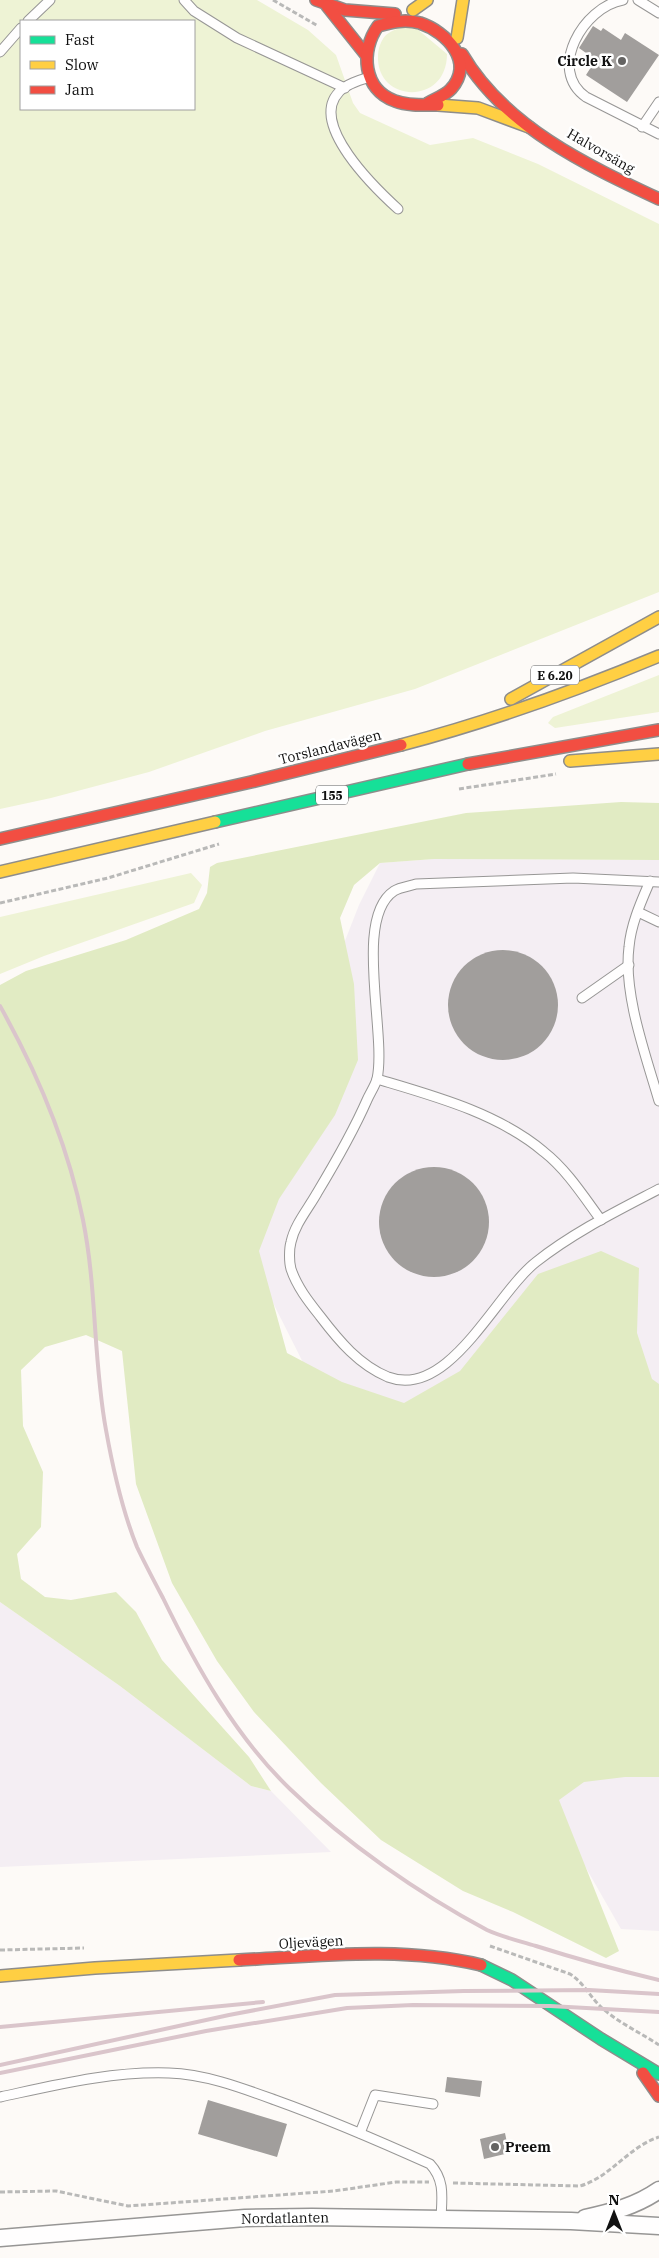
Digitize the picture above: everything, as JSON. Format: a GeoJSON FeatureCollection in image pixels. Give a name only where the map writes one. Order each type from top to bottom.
{"type":"FeatureCollection","features":[{"type":"Feature","properties":{"kind":"main road","name":"Halvorsäng"},"geometry":{"type":"LineString","coordinates":[[316,0],[327,6],[366,13],[395,14],[413,10],[426,12]]}},
{"type":"Feature","properties":{"kind":"main road"},"geometry":{"type":"LineString","coordinates":[[413,10],[427,0]]}},
{"type":"Feature","properties":{"kind":"main road"},"geometry":{"type":"LineString","coordinates":[[457,38],[463,0]]}},
{"type":"Feature","properties":{"kind":"main road","name":"Halvorsäng"},"geometry":{"type":"LineString","coordinates":[[327,6],[366,55]]}},
{"type":"Feature","properties":{"kind":"main road","name":"Halvorsäng"},"geometry":{"type":"LineString","coordinates":[[395,14],[383,21],[374,31],[368,42],[366,55],[370,77],[377,89],[394,102],[415,106],[428,103],[442,96],[454,85],[460,70],[462,54]]}},
{"type":"Feature","properties":{"kind":"main road","name":"Halvorsäng"},"geometry":{"type":"LineString","coordinates":[[445,22],[457,38],[467,67],[480,84],[529,127],[588,163],[659,200]]}},
{"type":"Feature","properties":{"kind":"main road","name":"Halvorsäng"},"geometry":{"type":"LineString","coordinates":[[428,103],[474,107],[529,127]]}},
{"type":"Feature","properties":{"kind":"main road","name":"E 6.20"},"geometry":{"type":"LineString","coordinates":[[451,732],[607,648],[659,617]]}},
{"type":"Feature","properties":{"kind":"main road","name":"Torslandavägen"},"geometry":{"type":"LineString","coordinates":[[0,839],[212,791],[451,732],[620,674],[659,656]]}},
{"type":"Feature","properties":{"kind":"main road","name":"155"},"geometry":{"type":"LineString","coordinates":[[0,872],[475,762],[659,730]]}},
{"type":"Feature","properties":{"kind":"main road"},"geometry":{"type":"LineString","coordinates":[[556,762],[659,754]]}},
{"type":"Feature","properties":{"kind":"main road","name":"155"},"geometry":{"type":"LineString","coordinates":[[475,762],[542,764]]}},
{"type":"Feature","properties":{"kind":"main road","name":"Oljevägen"},"geometry":{"type":"LineString","coordinates":[[0,1976],[95,1968],[382,1953],[448,1957],[482,1965],[512,1980],[601,2039],[659,2074]]}},
{"type":"Feature","properties":{"kind":"main road","name":"Oljevägen"},"geometry":{"type":"LineString","coordinates":[[601,2039],[659,2087]]}},
{"type":"Feature","properties":{"kind":"main road","name":"Oljevägen"},"geometry":{"type":"LineString","coordinates":[[643,2073],[659,2096]]}},
{"type":"Feature","properties":{"kind":"street","name":"Nordatlanten"},"geometry":{"type":"LineString","coordinates":[[571,2221],[620,2210],[647,2198],[659,2190]]}},
{"type":"Feature","properties":{"kind":"street","name":"Nordatlanten"},"geometry":{"type":"LineString","coordinates":[[0,2238],[245,2218],[442,2218],[571,2221],[659,2226]]}},
{"type":"Feature","properties":{"kind":"lane"},"geometry":{"type":"LineString","coordinates":[[29,20],[50,0]]}},
{"type":"Feature","properties":{"kind":"lane"},"geometry":{"type":"LineString","coordinates":[[184,0],[194,11],[236,38],[345,88]]}},
{"type":"Feature","properties":{"kind":"lane"},"geometry":{"type":"LineString","coordinates":[[623,0],[598,11],[576,37],[570,57],[571,80],[577,91],[586,97],[642,128],[659,134]]}},
{"type":"Feature","properties":{"kind":"lane"},"geometry":{"type":"LineString","coordinates":[[638,0],[659,13]]}},
{"type":"Feature","properties":{"kind":"lane"},"geometry":{"type":"LineString","coordinates":[[0,52],[20,29]]}},
{"type":"Feature","properties":{"kind":"lane"},"geometry":{"type":"LineString","coordinates":[[370,77],[338,92],[331,108],[331,119],[344,149],[372,186],[398,209]]}},
{"type":"Feature","properties":{"kind":"lane"},"geometry":{"type":"LineString","coordinates":[[642,128],[659,102]]}},
{"type":"Feature","properties":{"kind":"lane"},"geometry":{"type":"LineString","coordinates":[[659,1101],[634,1010],[628,948],[638,912],[654,881],[573,878],[416,884],[395,890],[384,901],[376,920],[372,942],[378,1051],[376,1079],[360,1117],[298,1223],[290,1243],[290,1267],[300,1289],[335,1336],[364,1365],[390,1378],[413,1381],[433,1373],[453,1356],[533,1264],[564,1241],[659,1189]]}},
{"type":"Feature","properties":{"kind":"lane"},"geometry":{"type":"LineString","coordinates":[[638,912],[659,922]]}},
{"type":"Feature","properties":{"kind":"lane"},"geometry":{"type":"LineString","coordinates":[[582,998],[629,965]]}},
{"type":"Feature","properties":{"kind":"lane"},"geometry":{"type":"LineString","coordinates":[[376,1079],[462,1108],[515,1131],[545,1152],[574,1184],[601,1220]]}},
{"type":"Feature","properties":{"kind":"lane"},"geometry":{"type":"LineString","coordinates":[[0,2097],[80,2080],[126,2074],[171,2073],[213,2080],[252,2091],[360,2133],[430,2164],[437,2172],[442,2183],[442,2218]]}},
{"type":"Feature","properties":{"kind":"lane"},"geometry":{"type":"LineString","coordinates":[[360,2133],[375,2095],[433,2104]]}},
{"type":"Feature","properties":{"kind":"path"},"geometry":{"type":"LineString","coordinates":[[273,0],[322,28]]}},
{"type":"Feature","properties":{"kind":"path"},"geometry":{"type":"LineString","coordinates":[[456,789],[560,774]]}},
{"type":"Feature","properties":{"kind":"path"},"geometry":{"type":"LineString","coordinates":[[0,903],[92,882],[229,842]]}},
{"type":"Feature","properties":{"kind":"path"},"geometry":{"type":"LineString","coordinates":[[0,2192],[56,2191],[128,2206],[334,2191],[396,2182],[580,2186],[595,2182],[637,2147],[659,2137]]}},
{"type":"Feature","properties":{"kind":"shaded area"},"geometry":{"type":"Polygon","coordinates":[[[434,859],[659,860],[659,1931],[621,1929],[351,1458],[248,1253],[325,992],[359,905],[380,863],[434,859]]]}},
{"type":"Feature","properties":{"kind":"shaded area"},"geometry":{"type":"Polygon","coordinates":[[[0,1602],[120,1686],[251,1786],[271,1791],[331,1852],[0,1867],[0,1602]]]}},
{"type":"Feature","properties":{"kind":"green space"},"geometry":{"type":"Polygon","coordinates":[[[0,0],[257,0],[308,30],[336,55],[353,103],[360,113],[430,145],[473,138],[538,164],[659,224],[659,592],[415,689],[265,731],[149,772],[51,798],[0,809],[0,0]]]}},
{"type":"Feature","properties":{"kind":"green space"},"geometry":{"type":"Polygon","coordinates":[[[410,23],[447,54],[444,71],[436,83],[425,90],[412,92],[399,90],[388,83],[380,72],[378,56],[380,45],[386,35],[410,23]]]}},
{"type":"Feature","properties":{"kind":"green space"},"geometry":{"type":"Polygon","coordinates":[[[659,675],[659,712],[555,728],[548,723],[553,717],[659,675]]]}},
{"type":"Feature","properties":{"kind":"green space"},"geometry":{"type":"Polygon","coordinates":[[[621,802],[659,803],[659,860],[434,859],[380,863],[354,885],[340,918],[354,984],[358,1060],[335,1115],[279,1199],[259,1251],[287,1353],[342,1382],[404,1403],[460,1371],[538,1274],[601,1251],[639,1268],[637,1333],[652,1379],[659,1384],[659,1777],[625,1777],[584,1782],[559,1800],[619,1951],[606,1958],[513,1912],[463,1891],[381,1840],[321,1783],[254,1712],[217,1661],[172,1583],[136,1484],[122,1351],[86,1335],[45,1347],[21,1370],[23,1426],[43,1472],[41,1527],[17,1554],[21,1579],[45,1597],[71,1600],[116,1592],[136,1612],[162,1660],[249,1757],[271,1791],[251,1786],[120,1686],[0,1602],[0,985],[26,971],[126,940],[199,909],[207,893],[210,867],[217,863],[466,813],[621,802]]]}},
{"type":"Feature","properties":{"kind":"green space"},"geometry":{"type":"Polygon","coordinates":[[[191,873],[202,885],[194,903],[44,956],[0,974],[0,917],[191,873]]]}},
{"type":"Feature","properties":{"kind":"building","name":"Circle K"},"geometry":{"type":"Polygon","coordinates":[[[593,26],[601,31],[603,28],[621,40],[625,33],[659,55],[627,102],[586,75],[593,64],[583,57],[586,53],[579,48],[593,26]]]}},
{"type":"Feature","properties":{"kind":"building"},"geometry":{"type":"Polygon","coordinates":[[[503,950],[524,954],[542,966],[554,984],[558,1005],[554,1026],[542,1044],[524,1056],[503,1060],[482,1056],[464,1044],[452,1026],[448,1005],[452,984],[464,966],[482,954],[503,950]]]}},
{"type":"Feature","properties":{"kind":"building"},"geometry":{"type":"Polygon","coordinates":[[[434,1167],[455,1171],[473,1183],[485,1201],[489,1222],[485,1243],[473,1261],[455,1273],[434,1277],[413,1273],[395,1261],[383,1243],[379,1222],[383,1201],[395,1183],[413,1171],[434,1167]]]}},
{"type":"Feature","properties":{"kind":"building"},"geometry":{"type":"Polygon","coordinates":[[[447,2077],[482,2081],[480,2097],[445,2092],[447,2077]]]}},
{"type":"Feature","properties":{"kind":"building"},"geometry":{"type":"Polygon","coordinates":[[[208,2100],[287,2124],[277,2157],[198,2134],[208,2100]]]}},
{"type":"Feature","properties":{"kind":"building"},"geometry":{"type":"Polygon","coordinates":[[[505,2133],[509,2153],[484,2159],[480,2139],[505,2133]]]}},
{"type":"Feature","properties":{"kind":"railway"},"geometry":{"type":"LineString","coordinates":[[0,1006],[39,1083],[60,1137],[77,1192],[91,1272],[102,1404],[118,1489],[127,1519],[137,1547],[189,1649],[234,1723],[270,1768],[290,1789],[335,1829],[384,1866],[461,1916],[499,1935],[582,1960],[659,1980]]}},
{"type":"Feature","properties":{"kind":"railway"},"geometry":{"type":"LineString","coordinates":[[0,2065],[229,2015],[335,1995],[589,1990],[659,1994]]}},
{"type":"Feature","properties":{"kind":"railway"},"geometry":{"type":"LineString","coordinates":[[0,2027],[263,2002]]}},
{"type":"Feature","properties":{"kind":"railway"},"geometry":{"type":"LineString","coordinates":[[0,2073],[206,2031],[347,2008],[413,2005],[550,2006],[659,2012]]}},
{"type":"Feature","properties":{"kind":"traffic: fast"},"geometry":{"type":"LineString","coordinates":[[215,822],[468,764]]}},
{"type":"Feature","properties":{"kind":"traffic: fast"},"geometry":{"type":"LineString","coordinates":[[481,1965],[512,1980],[601,2039],[659,2074]]}},
{"type":"Feature","properties":{"kind":"traffic: slow"},"geometry":{"type":"LineString","coordinates":[[413,10],[427,0]]}},
{"type":"Feature","properties":{"kind":"traffic: slow"},"geometry":{"type":"LineString","coordinates":[[457,38],[463,0]]}},
{"type":"Feature","properties":{"kind":"traffic: slow"},"geometry":{"type":"LineString","coordinates":[[438,105],[478,108],[529,127]]}},
{"type":"Feature","properties":{"kind":"traffic: slow"},"geometry":{"type":"LineString","coordinates":[[511,699],[659,617]]}},
{"type":"Feature","properties":{"kind":"traffic: slow"},"geometry":{"type":"LineString","coordinates":[[401,745],[531,705],[659,656]]}},
{"type":"Feature","properties":{"kind":"traffic: slow"},"geometry":{"type":"LineString","coordinates":[[570,761],[659,754]]}},
{"type":"Feature","properties":{"kind":"traffic: slow"},"geometry":{"type":"LineString","coordinates":[[0,872],[215,822]]}},
{"type":"Feature","properties":{"kind":"traffic: slow"},"geometry":{"type":"LineString","coordinates":[[0,1976],[95,1968],[239,1960]]}},
{"type":"Feature","properties":{"kind":"traffic: jam"},"geometry":{"type":"LineString","coordinates":[[316,0],[345,10],[395,14]]}},
{"type":"Feature","properties":{"kind":"traffic: jam"},"geometry":{"type":"LineString","coordinates":[[327,6],[366,55]]}},
{"type":"Feature","properties":{"kind":"traffic: jam"},"geometry":{"type":"LineString","coordinates":[[428,103],[449,91],[458,79],[460,69],[455,49],[440,33],[420,23],[409,21],[378,26],[372,36],[367,58],[368,69],[376,88],[384,96],[400,103],[438,105]]}},
{"type":"Feature","properties":{"kind":"traffic: jam"},"geometry":{"type":"LineString","coordinates":[[462,54],[480,80],[500,102],[524,123],[576,157],[659,199]]}},
{"type":"Feature","properties":{"kind":"traffic: jam"},"geometry":{"type":"LineString","coordinates":[[468,764],[659,730]]}},
{"type":"Feature","properties":{"kind":"traffic: jam"},"geometry":{"type":"LineString","coordinates":[[0,839],[251,782],[401,745]]}},
{"type":"Feature","properties":{"kind":"traffic: jam"},"geometry":{"type":"LineString","coordinates":[[239,1960],[390,1954],[451,1959],[481,1965]]}},
{"type":"Feature","properties":{"kind":"traffic: jam"},"geometry":{"type":"LineString","coordinates":[[643,2073],[659,2096]]}},
{"type":"Feature","properties":{"kind":"place","name":"Circle K"},"geometry":{"type":"Point","coordinates":[622,61]}},
{"type":"Feature","properties":{"kind":"place","name":"Preem"},"geometry":{"type":"Point","coordinates":[495,2147]}}]}
